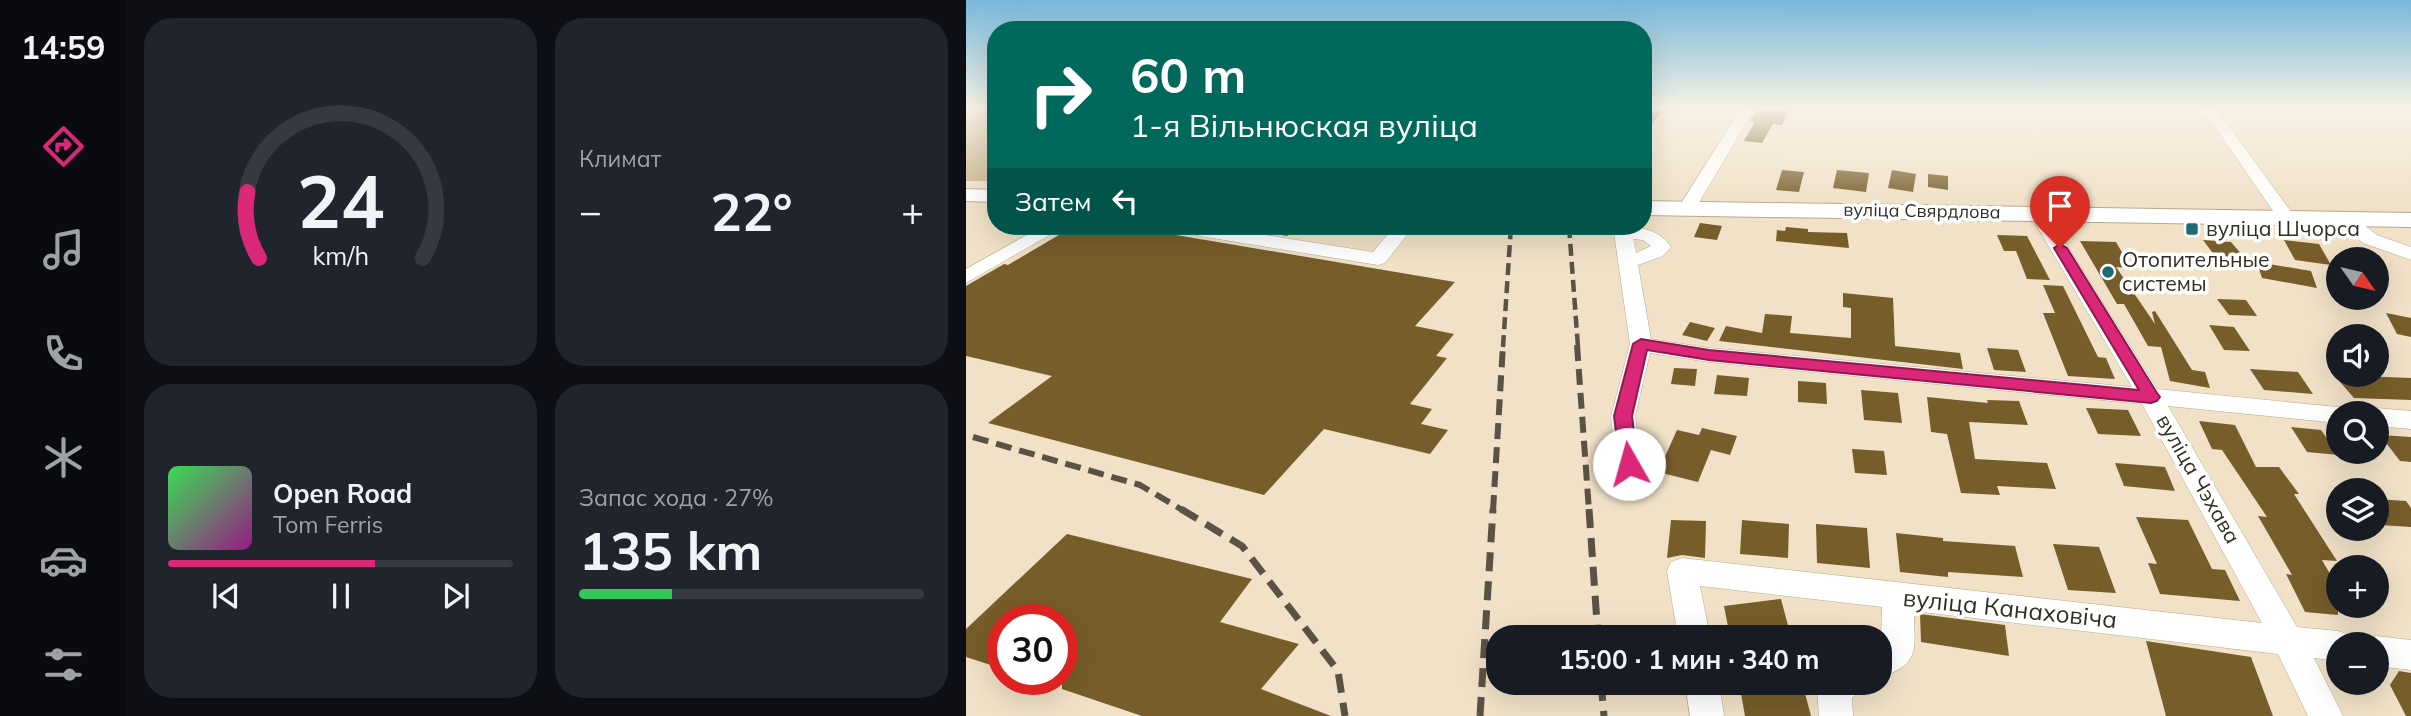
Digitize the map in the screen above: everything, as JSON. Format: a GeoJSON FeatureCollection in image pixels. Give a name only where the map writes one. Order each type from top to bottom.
{"type":"FeatureCollection","features":[{"type":"Feature","properties":{"kind":"main road"},"geometry":{"type":"LineString","coordinates":[[966,195],[987,196]]}},
{"type":"Feature","properties":{"kind":"main road","name":"вуліца Свярдлова"},"geometry":{"type":"LineString","coordinates":[[1652,208],[2411,220]]}},
{"type":"Feature","properties":{"kind":"street"},"geometry":{"type":"LineString","coordinates":[[1688,207],[1728,141]]}},
{"type":"Feature","properties":{"kind":"street"},"geometry":{"type":"LineString","coordinates":[[2233,141],[2286,217]]}},
{"type":"Feature","properties":{"kind":"street","name":"вуліца Чэхава"},"geometry":{"type":"LineString","coordinates":[[2038,213],[2151,397],[2289,640],[2326,716]]}},
{"type":"Feature","properties":{"kind":"street"},"geometry":{"type":"LineString","coordinates":[[2344,218],[2370,239],[2411,254]]}},
{"type":"Feature","properties":{"kind":"street"},"geometry":{"type":"LineString","coordinates":[[966,277],[1040,235]]}},
{"type":"Feature","properties":{"kind":"street"},"geometry":{"type":"LineString","coordinates":[[1230,235],[1378,260],[1398,235]]}},
{"type":"Feature","properties":{"kind":"street"},"geometry":{"type":"LineString","coordinates":[[1624,235],[1641,344],[1623,416],[1629,464]]}},
{"type":"Feature","properties":{"kind":"street"},"geometry":{"type":"LineString","coordinates":[[1628,262],[1656,252],[1661,247],[1659,240],[1647,235]]}},
{"type":"Feature","properties":{"kind":"street"},"geometry":{"type":"LineString","coordinates":[[1641,344],[1709,355],[2326,413]]}},
{"type":"Feature","properties":{"kind":"street"},"geometry":{"type":"LineString","coordinates":[[2389,418],[2411,420]]}},
{"type":"Feature","properties":{"kind":"street","name":"вуліца Канаховіча"},"geometry":{"type":"LineString","coordinates":[[1692,625],[1682,570],[2326,645]]}},
{"type":"Feature","properties":{"kind":"street"},"geometry":{"type":"LineString","coordinates":[[1892,656],[1898,652],[1898,597]]}},
{"type":"Feature","properties":{"kind":"street"},"geometry":{"type":"LineString","coordinates":[[2389,652],[2411,655]]}},
{"type":"Feature","properties":{"kind":"street"},"geometry":{"type":"LineString","coordinates":[[1704,695],[1707,716]]}},
{"type":"Feature","properties":{"kind":"street"},"geometry":{"type":"LineString","coordinates":[[1834,695],[1836,716]]}},
{"type":"Feature","properties":{"kind":"shaded area"},"geometry":{"type":"Polygon","coordinates":[[[966,141],[987,141],[987,181],[966,181],[966,141]]]}},
{"type":"Feature","properties":{"kind":"building"},"geometry":{"type":"Polygon","coordinates":[[[1782,170],[1804,172],[1799,192],[1776,190],[1782,170]]]}},
{"type":"Feature","properties":{"kind":"building"},"geometry":{"type":"Polygon","coordinates":[[[1837,170],[1869,173],[1866,192],[1833,188],[1837,170]]]}},
{"type":"Feature","properties":{"kind":"building"},"geometry":{"type":"Polygon","coordinates":[[[1892,170],[1916,174],[1913,192],[1888,188],[1892,170]]]}},
{"type":"Feature","properties":{"kind":"building"},"geometry":{"type":"Polygon","coordinates":[[[1928,174],[1948,176],[1948,190],[1928,187],[1928,174]]]}},
{"type":"Feature","properties":{"kind":"building"},"geometry":{"type":"Polygon","coordinates":[[[1700,223],[1722,226],[1717,240],[1694,237],[1700,223]]]}},
{"type":"Feature","properties":{"kind":"building"},"geometry":{"type":"Polygon","coordinates":[[[1786,227],[1808,229],[1808,232],[1847,233],[1849,248],[1776,241],[1777,230],[1785,231],[1786,227]]]}},
{"type":"Feature","properties":{"kind":"building"},"geometry":{"type":"Polygon","coordinates":[[[1059,235],[1176,235],[1455,282],[1415,326],[1454,334],[1436,356],[1447,358],[1410,404],[1432,409],[1421,424],[1448,430],[1430,454],[1324,429],[1264,495],[988,423],[1052,376],[966,356],[966,286],[1004,264],[1008,265],[1059,235]]]}},
{"type":"Feature","properties":{"kind":"building"},"geometry":{"type":"Polygon","coordinates":[[[1997,235],[2027,236],[2050,280],[2027,279],[2016,251],[2004,251],[1997,235]]]}},
{"type":"Feature","properties":{"kind":"building"},"geometry":{"type":"Polygon","coordinates":[[[2203,240],[2231,242],[2244,257],[2215,256],[2203,240]]]}},
{"type":"Feature","properties":{"kind":"building"},"geometry":{"type":"Polygon","coordinates":[[[2284,240],[2319,244],[2326,256],[2326,264],[2295,260],[2284,240]]]}},
{"type":"Feature","properties":{"kind":"building"},"geometry":{"type":"Polygon","coordinates":[[[2080,241],[2116,242],[2131,268],[2116,267],[2155,324],[2152,312],[2155,311],[2192,370],[2205,372],[2210,388],[2170,381],[2161,347],[2148,346],[2124,304],[2117,304],[2080,241]]]}},
{"type":"Feature","properties":{"kind":"building"},"geometry":{"type":"Polygon","coordinates":[[[2257,262],[2311,271],[2317,288],[2262,278],[2257,262]]]}},
{"type":"Feature","properties":{"kind":"building"},"geometry":{"type":"Polygon","coordinates":[[[2043,285],[2063,286],[2098,357],[2106,358],[2115,379],[2068,376],[2043,313],[2055,313],[2043,285]]]}},
{"type":"Feature","properties":{"kind":"building"},"geometry":{"type":"Polygon","coordinates":[[[1843,293],[1893,298],[1895,346],[1960,353],[1963,369],[1719,341],[1726,326],[1762,333],[1765,314],[1792,316],[1790,333],[1851,338],[1851,308],[1843,307],[1843,293]]]}},
{"type":"Feature","properties":{"kind":"building"},"geometry":{"type":"Polygon","coordinates":[[[2217,299],[2246,300],[2257,316],[2229,315],[2217,299]]]}},
{"type":"Feature","properties":{"kind":"building"},"geometry":{"type":"Polygon","coordinates":[[[2386,313],[2411,318],[2411,337],[2397,334],[2386,313]]]}},
{"type":"Feature","properties":{"kind":"building"},"geometry":{"type":"Polygon","coordinates":[[[1690,322],[1715,328],[1707,341],[1682,335],[1690,322]]]}},
{"type":"Feature","properties":{"kind":"building"},"geometry":{"type":"Polygon","coordinates":[[[2209,325],[2234,327],[2250,351],[2224,350],[2209,325]]]}},
{"type":"Feature","properties":{"kind":"building"},"geometry":{"type":"Polygon","coordinates":[[[1987,348],[2018,350],[2026,372],[1994,370],[1987,348]]]}},
{"type":"Feature","properties":{"kind":"building"},"geometry":{"type":"Polygon","coordinates":[[[1674,368],[1697,369],[1695,386],[1671,384],[1674,368]]]}},
{"type":"Feature","properties":{"kind":"building"},"geometry":{"type":"Polygon","coordinates":[[[2250,369],[2298,372],[2313,394],[2264,390],[2250,369]]]}},
{"type":"Feature","properties":{"kind":"building"},"geometry":{"type":"Polygon","coordinates":[[[1717,375],[1749,378],[1747,396],[1714,394],[1717,375]]]}},
{"type":"Feature","properties":{"kind":"building"},"geometry":{"type":"Polygon","coordinates":[[[2389,377],[2411,378],[2411,400],[2354,398],[2344,387],[2389,387],[2389,377]]]}},
{"type":"Feature","properties":{"kind":"building"},"geometry":{"type":"Polygon","coordinates":[[[1798,381],[1826,383],[1827,404],[1798,402],[1798,381]]]}},
{"type":"Feature","properties":{"kind":"building"},"geometry":{"type":"Polygon","coordinates":[[[1861,390],[1898,393],[1902,423],[1864,420],[1861,390]]]}},
{"type":"Feature","properties":{"kind":"building"},"geometry":{"type":"Polygon","coordinates":[[[1927,397],[1988,403],[1987,400],[2019,401],[2028,425],[1969,422],[1975,459],[2047,463],[2056,489],[1997,486],[2000,495],[1961,493],[1947,434],[1931,432],[1927,397]]]}},
{"type":"Feature","properties":{"kind":"building"},"geometry":{"type":"Polygon","coordinates":[[[2086,408],[2128,410],[2141,436],[2098,434],[2086,408]]]}},
{"type":"Feature","properties":{"kind":"building"},"geometry":{"type":"Polygon","coordinates":[[[2199,421],[2235,425],[2256,467],[2279,467],[2299,494],[2294,494],[2333,555],[2326,555],[2326,560],[2322,560],[2326,567],[2326,614],[2305,612],[2286,574],[2292,575],[2258,516],[2267,517],[2222,450],[2212,449],[2199,421]]]}},
{"type":"Feature","properties":{"kind":"building"},"geometry":{"type":"Polygon","coordinates":[[[2291,427],[2321,430],[2326,437],[2326,454],[2307,452],[2291,427]]]}},
{"type":"Feature","properties":{"kind":"building"},"geometry":{"type":"Polygon","coordinates":[[[1702,428],[1737,436],[1730,455],[1711,450],[1698,482],[1658,472],[1677,430],[1699,435],[1702,428]]]}},
{"type":"Feature","properties":{"kind":"building"},"geometry":{"type":"Polygon","coordinates":[[[2389,436],[2411,437],[2411,462],[2400,461],[2389,447],[2389,436]]]}},
{"type":"Feature","properties":{"kind":"building"},"geometry":{"type":"Polygon","coordinates":[[[1852,449],[1884,451],[1887,475],[1855,473],[1852,449]]]}},
{"type":"Feature","properties":{"kind":"building"},"geometry":{"type":"Polygon","coordinates":[[[2115,463],[2165,467],[2175,491],[2124,486],[2115,463]]]}},
{"type":"Feature","properties":{"kind":"building"},"geometry":{"type":"Polygon","coordinates":[[[2389,500],[2406,501],[2411,508],[2411,527],[2389,526],[2389,500]]]}},
{"type":"Feature","properties":{"kind":"building"},"geometry":{"type":"Polygon","coordinates":[[[2136,517],[2188,520],[2212,569],[2225,570],[2240,601],[2160,594],[2148,563],[2157,564],[2136,517]]]}},
{"type":"Feature","properties":{"kind":"building"},"geometry":{"type":"Polygon","coordinates":[[[1671,520],[1706,521],[1705,558],[1682,555],[1667,558],[1671,520]]]}},
{"type":"Feature","properties":{"kind":"building"},"geometry":{"type":"Polygon","coordinates":[[[1742,520],[1789,524],[1788,558],[1740,554],[1742,520]]]}},
{"type":"Feature","properties":{"kind":"building"},"geometry":{"type":"Polygon","coordinates":[[[1816,524],[1867,528],[1870,568],[1817,563],[1816,524]]]}},
{"type":"Feature","properties":{"kind":"building"},"geometry":{"type":"Polygon","coordinates":[[[1896,533],[1943,538],[1943,541],[2015,546],[2023,577],[1948,572],[1948,577],[1900,572],[1896,533]]]}},
{"type":"Feature","properties":{"kind":"building"},"geometry":{"type":"Polygon","coordinates":[[[1067,534],[1252,579],[1220,622],[1299,644],[1261,689],[1331,716],[1142,716],[1078,694],[1078,604],[993,604],[1067,534]]]}},
{"type":"Feature","properties":{"kind":"building"},"geometry":{"type":"Polygon","coordinates":[[[2053,544],[2099,547],[2116,593],[2068,590],[2053,544]]]}},
{"type":"Feature","properties":{"kind":"building"},"geometry":{"type":"Polygon","coordinates":[[[1781,599],[1788,625],[1728,625],[1724,606],[1781,599]]]}},
{"type":"Feature","properties":{"kind":"building"},"geometry":{"type":"Polygon","coordinates":[[[987,609],[987,664],[966,657],[966,629],[987,609]]]}},
{"type":"Feature","properties":{"kind":"building"},"geometry":{"type":"Polygon","coordinates":[[[1920,614],[2005,625],[2009,656],[1921,642],[1920,614]]]}},
{"type":"Feature","properties":{"kind":"building"},"geometry":{"type":"Polygon","coordinates":[[[2146,641],[2251,657],[2273,716],[2166,716],[2146,641]]]}},
{"type":"Feature","properties":{"kind":"building"},"geometry":{"type":"Polygon","coordinates":[[[2399,671],[2411,673],[2411,716],[2406,716],[2390,685],[2399,671]]]}},
{"type":"Feature","properties":{"kind":"building"},"geometry":{"type":"Polygon","coordinates":[[[1741,695],[1805,695],[1811,716],[1745,716],[1741,695]]]}},
{"type":"Feature","properties":{"kind":"railway"},"geometry":{"type":"LineString","coordinates":[[1503,347],[1510,235]]}},
{"type":"Feature","properties":{"kind":"railway"},"geometry":{"type":"LineString","coordinates":[[1570,235],[1578,347]]}},
{"type":"Feature","properties":{"kind":"railway"},"geometry":{"type":"LineString","coordinates":[[1493,511],[1503,345]]}},
{"type":"Feature","properties":{"kind":"railway"},"geometry":{"type":"LineString","coordinates":[[1577,345],[1589,511]]}},
{"type":"Feature","properties":{"kind":"railway"},"geometry":{"type":"LineString","coordinates":[[973,437],[1140,485],[1184,511]]}},
{"type":"Feature","properties":{"kind":"railway"},"geometry":{"type":"LineString","coordinates":[[1181,509],[1242,546],[1338,671],[1345,716]]}},
{"type":"Feature","properties":{"kind":"railway"},"geometry":{"type":"LineString","coordinates":[[1480,716],[1493,509]]}},
{"type":"Feature","properties":{"kind":"railway"},"geometry":{"type":"LineString","coordinates":[[1589,509],[1597,625]]}},
{"type":"Feature","properties":{"kind":"railway"},"geometry":{"type":"LineString","coordinates":[[1602,695],[1604,716]]}},
{"type":"Feature","properties":{"kind":"place","name":"вуліца Шчорса"},"geometry":{"type":"Point","coordinates":[2192,229]}},
{"type":"Feature","properties":{"kind":"place","name":"Отопительные системы"},"geometry":{"type":"Point","coordinates":[2108,272]}},
{"type":"Feature","properties":{"kind":"route"},"geometry":{"type":"LineString","coordinates":[[1629,464],[1623,416],[1641,344],[1709,355],[2151,397],[2060,248]]}}]}
